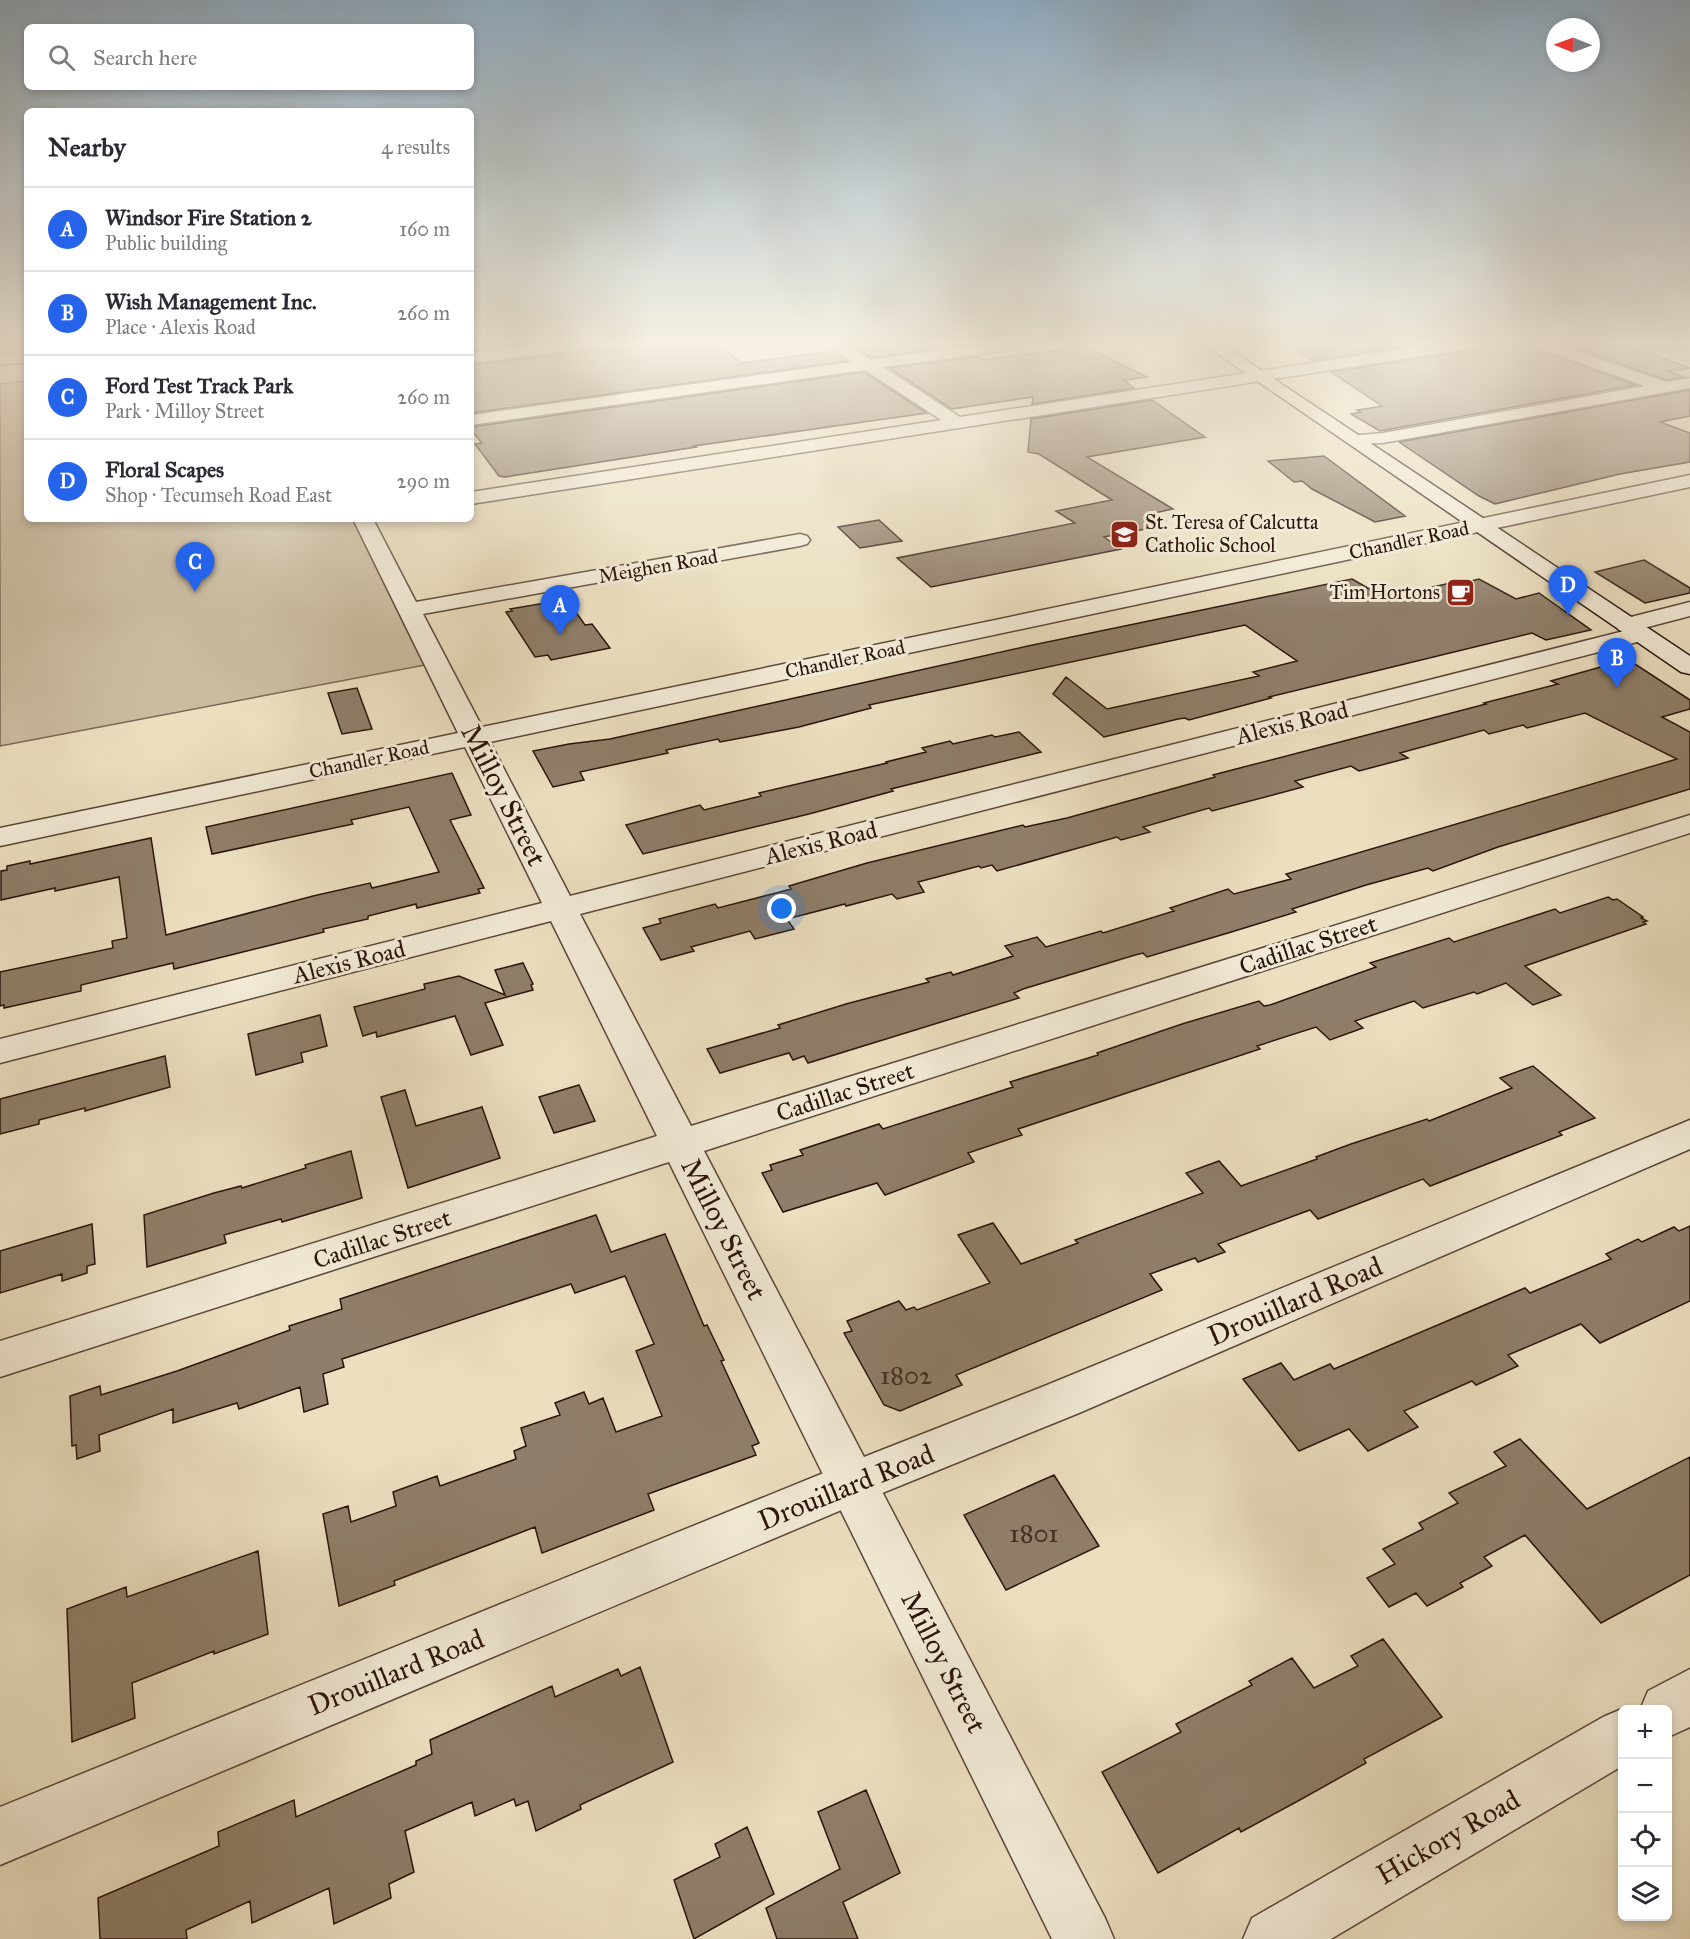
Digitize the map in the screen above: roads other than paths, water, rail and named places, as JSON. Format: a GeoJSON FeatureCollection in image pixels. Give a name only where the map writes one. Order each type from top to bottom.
{"type":"FeatureCollection","features":[{"type":"Feature","properties":{"kind":"street"},"geometry":{"type":"LineString","coordinates":[[474,498],[896,431]]}},
{"type":"Feature","properties":{"kind":"street"},"geometry":{"type":"LineString","coordinates":[[1341,431],[1690,667]]}},
{"type":"Feature","properties":{"kind":"street"},"geometry":{"type":"LineString","coordinates":[[1355,441],[1420,431]]}},
{"type":"Feature","properties":{"kind":"street","name":"Chandler Road"},"geometry":{"type":"LineString","coordinates":[[0,837],[1690,481]]}},
{"type":"Feature","properties":{"kind":"street","name":"Milloy Street"},"geometry":{"type":"LineString","coordinates":[[365,522],[1084,1939]]}},
{"type":"Feature","properties":{"kind":"street","name":"Meighen Road"},"geometry":{"type":"LineString","coordinates":[[409,610],[800,540]]}},
{"type":"Feature","properties":{"kind":"street","name":"Alexis Road"},"geometry":{"type":"LineString","coordinates":[[0,1051],[562,908],[1634,629],[1690,609]]}},
{"type":"Feature","properties":{"kind":"street","name":"Cadillac Street"},"geometry":{"type":"LineString","coordinates":[[0,1359],[1690,824]]}},
{"type":"Feature","properties":{"kind":"street","name":"Drouillard Road"},"geometry":{"type":"LineString","coordinates":[[0,1836],[853,1483],[1063,1399],[1690,1134]]}},
{"type":"Feature","properties":{"kind":"street"},"geometry":{"type":"LineString","coordinates":[[1672,1707],[1690,1696]]}},
{"type":"Feature","properties":{"kind":"street","name":"Hickory Road"},"geometry":{"type":"LineString","coordinates":[[1273,1939],[1618,1739]]}},
{"type":"Feature","properties":{"kind":"place","name":"St. Teresa of Calcutta Catholic School"},"geometry":{"type":"Point","coordinates":[1124,534]}},
{"type":"Feature","properties":{"kind":"place","name":"Ford Test Track Park"},"geometry":{"type":"Point","coordinates":[195,592]}},
{"type":"Feature","properties":{"kind":"place","name":"Tim Hortons"},"geometry":{"type":"Point","coordinates":[1461,592]}},
{"type":"Feature","properties":{"kind":"place","name":"Floral Scapes"},"geometry":{"type":"Point","coordinates":[1568,615]}},
{"type":"Feature","properties":{"kind":"place","name":"Windsor Fire Station 2"},"geometry":{"type":"Point","coordinates":[560,635]}},
{"type":"Feature","properties":{"kind":"place","name":"Wish Management Inc."},"geometry":{"type":"Point","coordinates":[1617,688]}}]}
